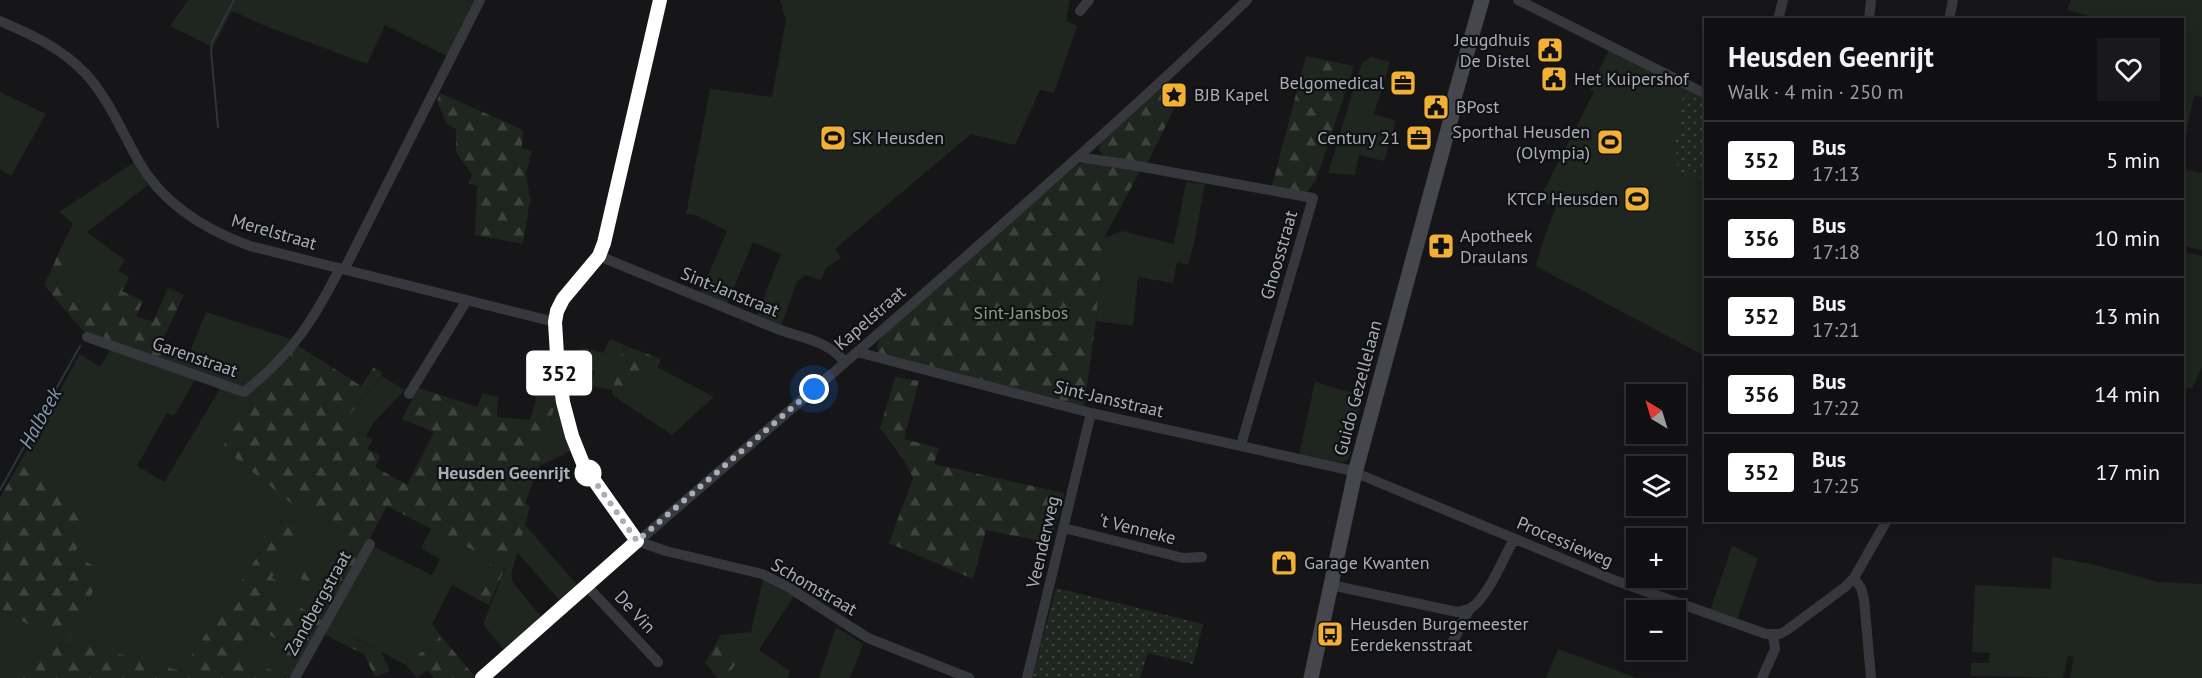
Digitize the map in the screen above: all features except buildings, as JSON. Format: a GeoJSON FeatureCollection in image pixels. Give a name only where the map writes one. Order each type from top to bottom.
{"type":"FeatureCollection","features":[{"type":"Feature","properties":{"kind":"main road","name":"Guido Gezellelaan"},"geometry":{"type":"LineString","coordinates":[[1311,678],[1355,473],[1453,111],[1457,87],[1483,0]]}},
{"type":"Feature","properties":{"kind":"street","name":"Garenstraat"},"geometry":{"type":"LineString","coordinates":[[87,337],[244,392],[263,377],[297,341],[343,268],[480,0]]}},
{"type":"Feature","properties":{"kind":"street"},"geometry":{"type":"LineString","coordinates":[[637,541],[584,466],[572,436],[563,402],[555,322],[563,299],[599,256],[607,232],[660,0]]}},
{"type":"Feature","properties":{"kind":"street"},"geometry":{"type":"LineString","coordinates":[[1080,11],[1089,0]]}},
{"type":"Feature","properties":{"kind":"street","name":"Kapelstraat"},"geometry":{"type":"LineString","coordinates":[[482,678],[1078,157],[1170,75],[1247,0]]}},
{"type":"Feature","properties":{"kind":"street"},"geometry":{"type":"LineString","coordinates":[[1518,0],[1704,93]]}},
{"type":"Feature","properties":{"kind":"street"},"geometry":{"type":"LineString","coordinates":[[1778,18],[1783,0]]}},
{"type":"Feature","properties":{"kind":"street"},"geometry":{"type":"LineString","coordinates":[[1869,18],[1871,0]]}},
{"type":"Feature","properties":{"kind":"street"},"geometry":{"type":"LineString","coordinates":[[1949,18],[1953,0]]}},
{"type":"Feature","properties":{"kind":"street","name":"Merelstraat"},"geometry":{"type":"LineString","coordinates":[[0,21],[56,48],[83,71],[107,102],[147,175],[190,217],[218,233],[250,246],[555,322]]}},
{"type":"Feature","properties":{"kind":"street","name":"Ghoosstraat"},"geometry":{"type":"LineString","coordinates":[[1078,157],[1313,198],[1241,445]]}},
{"type":"Feature","properties":{"kind":"street","name":"Sint-Janstraat"},"geometry":{"type":"LineString","coordinates":[[599,256],[775,328],[825,344],[833,349],[845,363]]}},
{"type":"Feature","properties":{"kind":"street"},"geometry":{"type":"LineString","coordinates":[[409,394],[467,300]]}},
{"type":"Feature","properties":{"kind":"street","name":"Sint-Jansstraat"},"geometry":{"type":"LineString","coordinates":[[856,352],[1091,413],[1241,445],[1355,473]]}},
{"type":"Feature","properties":{"kind":"street","name":"Veenderweg"},"geometry":{"type":"LineString","coordinates":[[1027,678],[1091,413]]}},
{"type":"Feature","properties":{"kind":"street","name":"Processieweg"},"geometry":{"type":"LineString","coordinates":[[1355,473],[1614,580],[1773,635]]}},
{"type":"Feature","properties":{"kind":"street"},"geometry":{"type":"LineString","coordinates":[[1762,678],[1775,649],[1773,635],[1787,630],[1854,578],[1886,522]]}},
{"type":"Feature","properties":{"kind":"street","name":"'t Venneke"},"geometry":{"type":"LineString","coordinates":[[1064,528],[1183,558],[1202,557]]}},
{"type":"Feature","properties":{"kind":"street"},"geometry":{"type":"LineString","coordinates":[[1450,647],[1469,610],[1487,588],[1514,539]]}},
{"type":"Feature","properties":{"kind":"street","name":"Schomstraat"},"geometry":{"type":"LineString","coordinates":[[637,541],[666,551],[762,574],[788,587],[868,638],[969,678]]}},
{"type":"Feature","properties":{"kind":"street","name":"Zandbergstraat"},"geometry":{"type":"LineString","coordinates":[[296,678],[370,544]]}},
{"type":"Feature","properties":{"kind":"street"},"geometry":{"type":"LineString","coordinates":[[1854,578],[1861,588],[1864,599],[1871,678]]}},
{"type":"Feature","properties":{"kind":"street","name":"De Vin"},"geometry":{"type":"LineString","coordinates":[[586,585],[658,662]]}},
{"type":"Feature","properties":{"kind":"street"},"geometry":{"type":"LineString","coordinates":[[1331,585],[1457,612],[1469,610]]}},
{"type":"Feature","properties":{"kind":"green space"},"geometry":{"type":"Polygon","coordinates":[[[188,0],[474,0],[447,56],[385,25],[367,64],[232,11],[213,47],[170,26],[188,0]]]}},
{"type":"Feature","properties":{"kind":"green space","name":"SK Heusden"},"geometry":{"type":"Polygon","coordinates":[[[780,0],[1070,0],[1066,21],[1077,26],[1054,93],[1040,90],[1015,145],[971,134],[835,249],[841,258],[827,267],[821,280],[805,275],[797,282],[781,326],[756,317],[781,254],[753,242],[727,304],[700,294],[727,231],[695,215],[686,214],[710,89],[772,97],[786,20],[780,0]]]}},
{"type":"Feature","properties":{"kind":"green space"},"geometry":{"type":"Polygon","coordinates":[[[2071,0],[2202,0],[2202,97],[2194,95],[2184,145],[2184,18],[2096,18],[2067,10],[2071,0]]]}},
{"type":"Feature","properties":{"kind":"green space"},"geometry":{"type":"Polygon","coordinates":[[[1609,50],[1704,97],[1704,355],[1536,266],[1556,207],[1539,200],[1594,92],[1590,89],[1609,50]]]}},
{"type":"Feature","properties":{"kind":"green space"},"geometry":{"type":"Polygon","coordinates":[[[1306,56],[1354,66],[1316,180],[1307,192],[1272,186],[1306,56]]]}},
{"type":"Feature","properties":{"kind":"green space"},"geometry":{"type":"Polygon","coordinates":[[[1372,57],[1390,62],[1374,114],[1396,121],[1384,161],[1359,155],[1355,175],[1328,173],[1358,74],[1363,62],[1372,57]]]}},
{"type":"Feature","properties":{"kind":"green space"},"geometry":{"type":"Polygon","coordinates":[[[1169,81],[1182,92],[1147,164],[1102,155],[1099,149],[1100,144],[1169,81]]]}},
{"type":"Feature","properties":{"kind":"green space"},"geometry":{"type":"Polygon","coordinates":[[[0,92],[46,114],[11,176],[0,169],[0,92]]]}},
{"type":"Feature","properties":{"kind":"green space"},"geometry":{"type":"Polygon","coordinates":[[[440,93],[523,130],[522,148],[532,151],[526,173],[530,200],[523,244],[475,235],[477,186],[469,183],[472,175],[456,152],[456,129],[447,124],[437,101],[440,93]]]}},
{"type":"Feature","properties":{"kind":"green space"},"geometry":{"type":"Polygon","coordinates":[[[1685,94],[1704,101],[1704,170],[1701,177],[1688,170],[1686,174],[1678,171],[1675,135],[1680,133],[1683,127],[1677,109],[1685,94]]]}},
{"type":"Feature","properties":{"kind":"green space"},"geometry":{"type":"Polygon","coordinates":[[[133,163],[148,185],[87,232],[125,260],[90,318],[56,283],[74,257],[62,246],[73,223],[59,212],[133,163]]]}},
{"type":"Feature","properties":{"kind":"green space","name":"Sint-Jansbos"},"geometry":{"type":"Polygon","coordinates":[[[1086,163],[1140,171],[1104,238],[1096,321],[1084,406],[882,355],[878,352],[877,344],[882,335],[1077,165],[1086,163]]]}},
{"type":"Feature","properties":{"kind":"green space"},"geometry":{"type":"Polygon","coordinates":[[[2184,169],[2202,173],[2202,250],[2184,246],[2184,169]]]}},
{"type":"Feature","properties":{"kind":"green space"},"geometry":{"type":"Polygon","coordinates":[[[1186,182],[1205,184],[1188,265],[1177,262],[1173,283],[1138,277],[1133,326],[1096,321],[1104,238],[1122,231],[1174,244],[1186,182]]]}},
{"type":"Feature","properties":{"kind":"green space"},"geometry":{"type":"Polygon","coordinates":[[[62,246],[74,257],[56,283],[90,318],[118,271],[129,277],[122,291],[143,301],[136,316],[153,322],[168,288],[184,295],[160,345],[189,356],[184,367],[84,332],[44,285],[62,246]]]}},
{"type":"Feature","properties":{"kind":"green space"},"geometry":{"type":"Polygon","coordinates":[[[2184,252],[2202,256],[2202,367],[2192,389],[2184,387],[2184,252]]]}},
{"type":"Feature","properties":{"kind":"green space"},"geometry":{"type":"Polygon","coordinates":[[[206,312],[294,340],[253,383],[241,386],[184,367],[206,312]]]}},
{"type":"Feature","properties":{"kind":"green space"},"geometry":{"type":"Polygon","coordinates":[[[610,339],[624,345],[613,388],[648,362],[714,397],[672,435],[612,395],[612,390],[591,386],[595,371],[568,367],[565,352],[586,348],[603,353],[610,339]]]}},
{"type":"Feature","properties":{"kind":"green space"},"geometry":{"type":"Polygon","coordinates":[[[297,345],[361,386],[374,367],[383,373],[343,423],[373,440],[367,449],[380,456],[375,467],[407,485],[434,432],[402,419],[418,388],[478,407],[482,393],[498,397],[497,417],[530,420],[535,404],[554,408],[539,466],[525,503],[530,507],[512,571],[505,568],[489,605],[474,597],[492,560],[387,506],[336,601],[300,578],[306,567],[332,581],[355,543],[291,503],[223,448],[247,394],[256,389],[297,345]]]}},
{"type":"Feature","properties":{"kind":"green space"},"geometry":{"type":"Polygon","coordinates":[[[624,345],[661,359],[658,367],[648,363],[636,391],[613,388],[624,345]]]}},
{"type":"Feature","properties":{"kind":"green space"},"geometry":{"type":"Polygon","coordinates":[[[111,348],[196,378],[174,416],[167,413],[137,466],[164,482],[221,387],[247,394],[291,503],[355,543],[332,581],[300,578],[336,601],[324,622],[278,593],[272,578],[303,527],[284,517],[181,671],[68,640],[103,572],[73,555],[60,504],[69,487],[19,464],[80,354],[100,367],[111,348]]]}},
{"type":"Feature","properties":{"kind":"green space"},"geometry":{"type":"Polygon","coordinates":[[[381,376],[405,390],[374,422],[366,436],[343,423],[381,376]]]}},
{"type":"Feature","properties":{"kind":"green space"},"geometry":{"type":"Polygon","coordinates":[[[895,377],[919,381],[904,439],[939,448],[934,464],[1064,493],[1051,543],[986,530],[973,579],[889,543],[913,478],[904,460],[879,427],[895,377]]]}},
{"type":"Feature","properties":{"kind":"green space"},"geometry":{"type":"Polygon","coordinates":[[[1315,382],[1363,396],[1347,461],[1340,462],[1299,454],[1315,382]]]}},
{"type":"Feature","properties":{"kind":"green space"},"geometry":{"type":"Polygon","coordinates":[[[536,389],[553,390],[553,396],[557,397],[565,434],[573,450],[539,466],[554,409],[535,404],[536,389]]]}},
{"type":"Feature","properties":{"kind":"green space"},"geometry":{"type":"Polygon","coordinates":[[[19,464],[70,487],[61,504],[90,522],[74,555],[103,571],[69,640],[181,671],[284,517],[303,527],[272,578],[283,583],[278,593],[324,622],[296,670],[282,663],[291,647],[251,625],[236,655],[290,678],[0,678],[0,673],[25,665],[46,648],[45,634],[0,608],[0,498],[19,464]]]}},
{"type":"Feature","properties":{"kind":"green space"},"geometry":{"type":"Polygon","coordinates":[[[525,525],[578,586],[561,602],[516,551],[525,525]]]}},
{"type":"Feature","properties":{"kind":"green space"},"geometry":{"type":"Polygon","coordinates":[[[431,529],[492,560],[474,597],[452,585],[432,624],[441,636],[406,665],[353,637],[351,648],[324,634],[372,546],[432,575],[440,559],[421,548],[431,529]]]}},
{"type":"Feature","properties":{"kind":"green space"},"geometry":{"type":"Polygon","coordinates":[[[1732,546],[1758,558],[1737,620],[1710,611],[1732,546]]]}},
{"type":"Feature","properties":{"kind":"green space"},"geometry":{"type":"Polygon","coordinates":[[[2052,557],[2091,564],[2159,582],[2202,584],[2202,678],[2070,678],[2074,657],[2068,656],[2063,678],[1971,676],[1971,663],[1989,663],[1990,653],[1972,652],[1975,585],[2051,589],[2052,557]]]}},
{"type":"Feature","properties":{"kind":"green space"},"geometry":{"type":"Polygon","coordinates":[[[506,567],[512,571],[512,581],[542,618],[505,651],[483,624],[506,567]]]}},
{"type":"Feature","properties":{"kind":"green space"},"geometry":{"type":"Polygon","coordinates":[[[763,580],[794,596],[759,650],[790,671],[788,678],[725,678],[736,664],[721,635],[751,632],[763,580]]]}},
{"type":"Feature","properties":{"kind":"green space"},"geometry":{"type":"Polygon","coordinates":[[[1056,588],[1203,624],[1193,664],[1148,653],[1140,678],[1032,678],[1056,588]]]}},
{"type":"Feature","properties":{"kind":"green space"},"geometry":{"type":"Polygon","coordinates":[[[0,608],[45,634],[46,649],[25,665],[0,673],[0,608]]]}},
{"type":"Feature","properties":{"kind":"green space"},"geometry":{"type":"Polygon","coordinates":[[[250,625],[291,647],[296,670],[295,678],[290,678],[236,655],[250,625]]]}},
{"type":"Feature","properties":{"kind":"green space"},"geometry":{"type":"Polygon","coordinates":[[[836,627],[863,644],[850,678],[819,678],[836,627]]]}},
{"type":"Feature","properties":{"kind":"green space"},"geometry":{"type":"Polygon","coordinates":[[[721,635],[736,664],[725,678],[718,678],[705,663],[721,635]]]}},
{"type":"Feature","properties":{"kind":"green space"},"geometry":{"type":"Polygon","coordinates":[[[441,636],[474,678],[434,678],[427,670],[417,678],[406,665],[441,636]]]}},
{"type":"Feature","properties":{"kind":"green space"},"geometry":{"type":"Polygon","coordinates":[[[352,637],[381,652],[390,671],[375,677],[364,654],[351,648],[352,637]]]}},
{"type":"Feature","properties":{"kind":"green space"},"geometry":{"type":"Polygon","coordinates":[[[1558,649],[1637,678],[1546,678],[1558,649]]]}},
{"type":"Feature","properties":{"kind":"waterway","name":"Halbeek"},"geometry":{"type":"LineString","coordinates":[[218,127],[212,42],[234,0]]}},
{"type":"Feature","properties":{"kind":"waterway","name":"Halbeek"},"geometry":{"type":"LineString","coordinates":[[0,490],[80,346]]}},
{"type":"Feature","properties":{"kind":"bus line","name":"352"},"geometry":{"type":"LineString","coordinates":[[482,678],[637,541],[584,466],[572,436],[563,402],[555,322],[563,299],[586,274],[599,256],[604,243],[660,0]]}},
{"type":"Feature","properties":{"kind":"place","name":"Jeugdhuis De Distel"},"geometry":{"type":"Point","coordinates":[1550,50]}},
{"type":"Feature","properties":{"kind":"place","name":"Het Kuipershof"},"geometry":{"type":"Point","coordinates":[1554,79]}},
{"type":"Feature","properties":{"kind":"place","name":"Belgomedical"},"geometry":{"type":"Point","coordinates":[1403,83]}},
{"type":"Feature","properties":{"kind":"place","name":"BJB Kapel"},"geometry":{"type":"Point","coordinates":[1174,95]}},
{"type":"Feature","properties":{"kind":"place","name":"BPost"},"geometry":{"type":"Point","coordinates":[1436,107]}},
{"type":"Feature","properties":{"kind":"place","name":"SK Heusden"},"geometry":{"type":"Point","coordinates":[833,138]}},
{"type":"Feature","properties":{"kind":"place","name":"Century 21"},"geometry":{"type":"Point","coordinates":[1419,138]}},
{"type":"Feature","properties":{"kind":"place","name":"Sporthal Heusden (Olympia)"},"geometry":{"type":"Point","coordinates":[1610,142]}},
{"type":"Feature","properties":{"kind":"place","name":"KTCP Heusden"},"geometry":{"type":"Point","coordinates":[1637,199]}},
{"type":"Feature","properties":{"kind":"place","name":"Apotheek Draulans"},"geometry":{"type":"Point","coordinates":[1441,246]}},
{"type":"Feature","properties":{"kind":"place","name":"Heusden Geenrijt"},"geometry":{"type":"Point","coordinates":[588,473]}},
{"type":"Feature","properties":{"kind":"place","name":"Garage Kwanten"},"geometry":{"type":"Point","coordinates":[1284,563]}},
{"type":"Feature","properties":{"kind":"place","name":"Heusden Burgemeester Eerdekensstraat"},"geometry":{"type":"Point","coordinates":[1330,634]}},
{"type":"Feature","properties":{"kind":"route"},"geometry":{"type":"LineString","coordinates":[[588,473],[584,466],[637,541],[814,389]]}}]}
